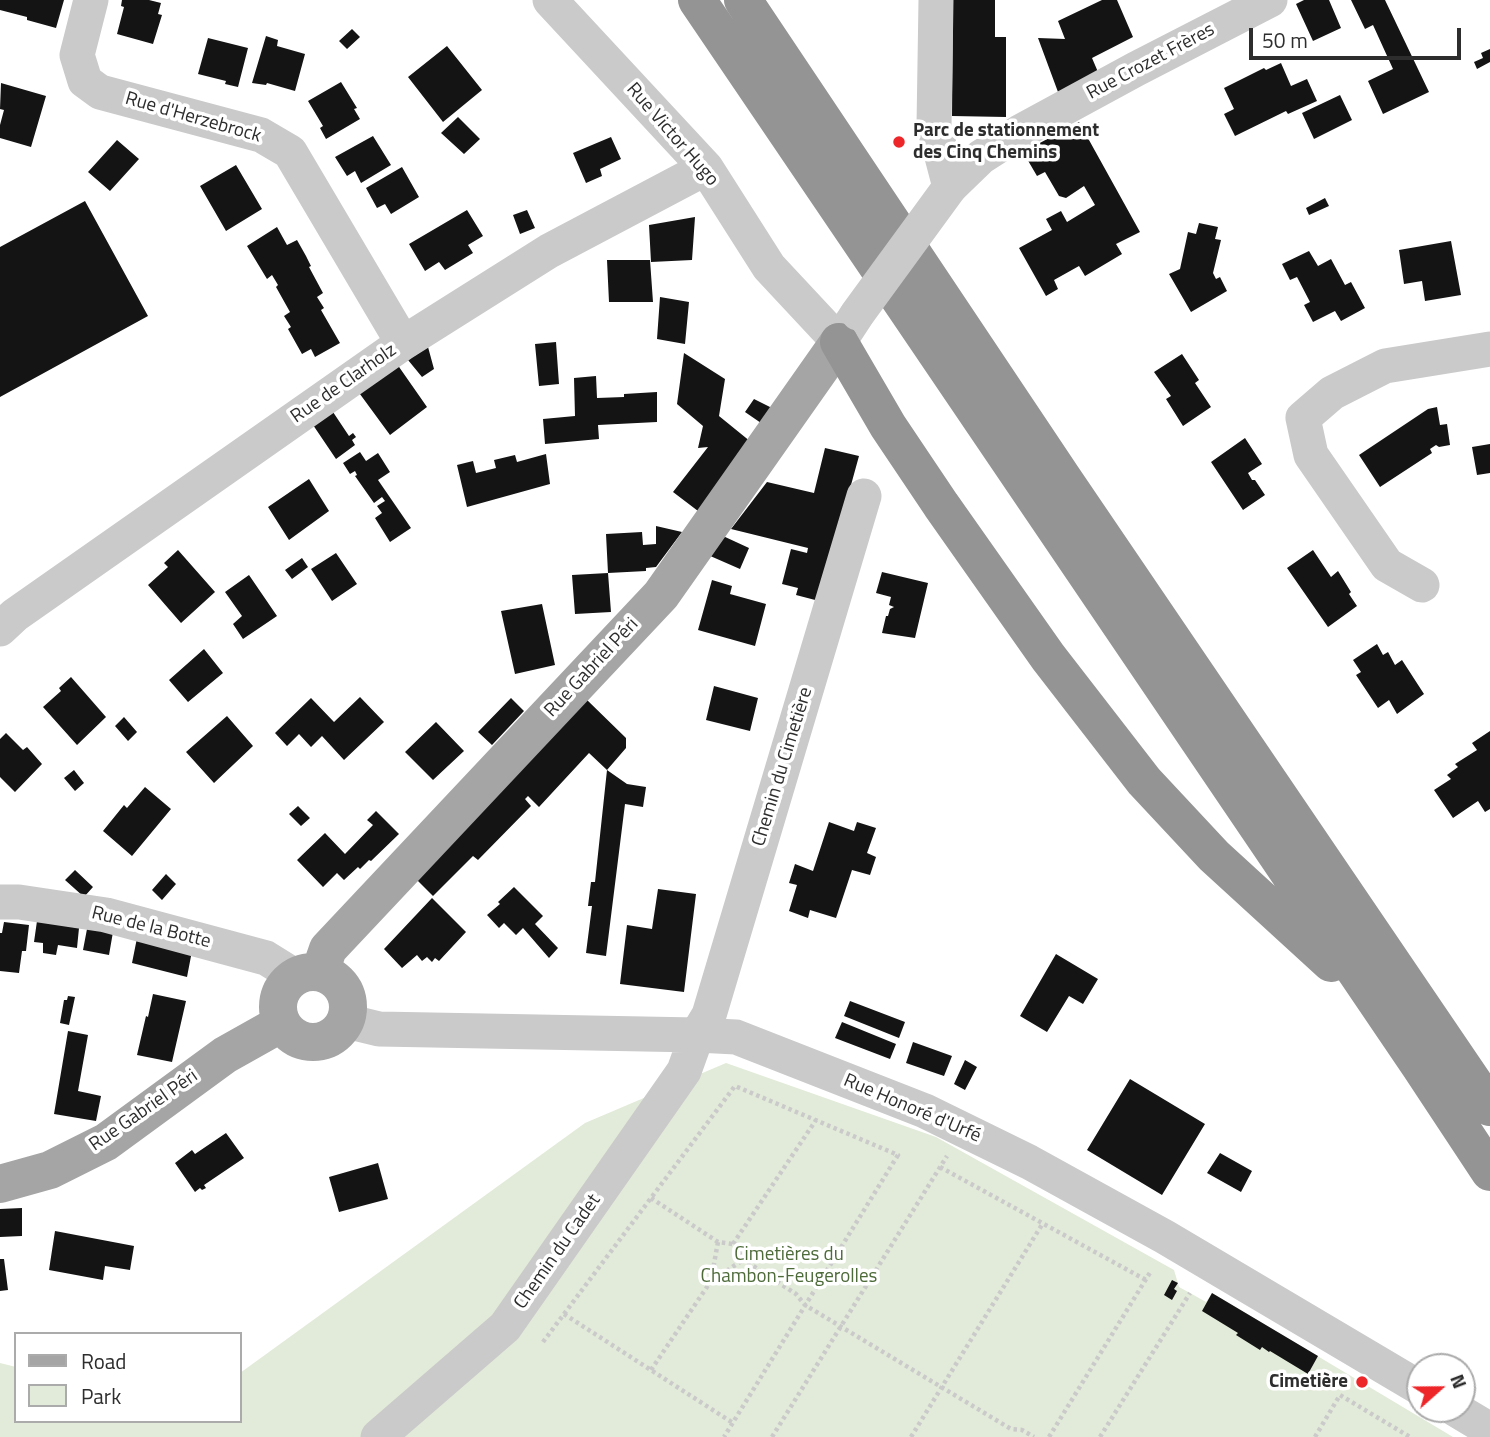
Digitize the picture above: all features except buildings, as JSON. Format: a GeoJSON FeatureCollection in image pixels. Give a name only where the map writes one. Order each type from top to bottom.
{"type":"FeatureCollection","features":[{"type":"Feature","properties":{"kind":"highway"},"geometry":{"type":"LineString","coordinates":[[697,0],[1490,1172]]}},
{"type":"Feature","properties":{"kind":"highway"},"geometry":{"type":"LineString","coordinates":[[743,0],[1054,466],[1490,1107]]}},
{"type":"Feature","properties":{"kind":"highway"},"geometry":{"type":"LineString","coordinates":[[848,328],[888,426],[1048,657],[1144,781],[1214,856],[1273,908],[1390,1023]]}},
{"type":"Feature","properties":{"kind":"main road","name":"Rue Gabriel Péri"},"geometry":{"type":"LineString","coordinates":[[307,974],[661,595],[848,328]]}},
{"type":"Feature","properties":{"kind":"main road"},"geometry":{"type":"LineString","coordinates":[[307,974],[330,975],[345,989],[349,1010],[346,1021],[334,1036],[325,1041],[295,1038],[287,1031],[278,1013],[281,992],[287,983],[307,974]]}},
{"type":"Feature","properties":{"kind":"main road","name":"Rue Gabriel Péri"},"geometry":{"type":"LineString","coordinates":[[0,1184],[50,1170],[106,1142],[225,1055],[282,1023]]}},
{"type":"Feature","properties":{"kind":"street","name":"Rue d'Herzebrock"},"geometry":{"type":"LineString","coordinates":[[91,0],[77,55],[85,81],[100,92],[261,135],[290,152],[403,343]]}},
{"type":"Feature","properties":{"kind":"street","name":"Rue Victor Hugo"},"geometry":{"type":"LineString","coordinates":[[550,0],[706,168],[769,267],[848,328]]}},
{"type":"Feature","properties":{"kind":"street"},"geometry":{"type":"LineString","coordinates":[[936,0],[934,126],[950,187]]}},
{"type":"Feature","properties":{"kind":"street","name":"Rue Crozet Frères"},"geometry":{"type":"LineString","coordinates":[[848,328],[950,187],[981,157],[1020,132],[1270,0]]}},
{"type":"Feature","properties":{"kind":"street","name":"Rue de Clarholz"},"geometry":{"type":"LineString","coordinates":[[0,629],[15,615],[403,343],[549,251],[706,168]]}},
{"type":"Feature","properties":{"kind":"street"},"geometry":{"type":"LineString","coordinates":[[1422,584],[1387,565],[1311,455],[1303,418],[1332,393],[1385,366],[1490,349]]}},
{"type":"Feature","properties":{"kind":"street","name":"Chemin du Cimetière"},"geometry":{"type":"LineString","coordinates":[[697,1035],[709,1016],[864,496]]}},
{"type":"Feature","properties":{"kind":"street","name":"Rue de la Botte"},"geometry":{"type":"LineString","coordinates":[[0,902],[19,902],[106,915],[266,958],[307,974]]}},
{"type":"Feature","properties":{"kind":"street","name":"Rue Honoré d'Urfé"},"geometry":{"type":"LineString","coordinates":[[346,1021],[379,1030],[736,1037],[937,1116],[1029,1162],[1165,1237],[1406,1380]]}},
{"type":"Feature","properties":{"kind":"street","name":"Chemin du Cadet"},"geometry":{"type":"LineString","coordinates":[[378,1437],[505,1328],[684,1071],[697,1035]]}},
{"type":"Feature","properties":{"kind":"path"},"geometry":{"type":"LineString","coordinates":[[543,1342],[735,1086],[898,1154],[724,1437]]}},
{"type":"Feature","properties":{"kind":"path"},"geometry":{"type":"LineString","coordinates":[[733,1244],[816,1120]]}},
{"type":"Feature","properties":{"kind":"path"},"geometry":{"type":"LineString","coordinates":[[772,1437],[948,1155]]}},
{"type":"Feature","properties":{"kind":"path"},"geometry":{"type":"LineString","coordinates":[[940,1167],[1146,1280]]}},
{"type":"Feature","properties":{"kind":"path"},"geometry":{"type":"LineString","coordinates":[[651,1198],[718,1242],[733,1244],[744,1259],[796,1294],[805,1305],[1012,1429],[1022,1430],[1034,1437]]}},
{"type":"Feature","properties":{"kind":"path"},"geometry":{"type":"LineString","coordinates":[[911,1437],[1043,1223]]}},
{"type":"Feature","properties":{"kind":"path"},"geometry":{"type":"LineString","coordinates":[[651,1370],[711,1280],[718,1242]]}},
{"type":"Feature","properties":{"kind":"path"},"geometry":{"type":"LineString","coordinates":[[711,1280],[744,1259]]}},
{"type":"Feature","properties":{"kind":"path"},"geometry":{"type":"LineString","coordinates":[[1049,1437],[1151,1271]]}},
{"type":"Feature","properties":{"kind":"path"},"geometry":{"type":"LineString","coordinates":[[1100,1437],[1190,1293]]}},
{"type":"Feature","properties":{"kind":"path"},"geometry":{"type":"LineString","coordinates":[[564,1314],[733,1423]]}},
{"type":"Feature","properties":{"kind":"path"},"geometry":{"type":"LineString","coordinates":[[1315,1437],[1340,1395],[1410,1437]]}},
{"type":"Feature","properties":{"kind":"green space","name":"Cimetières du Chambon-Feugerolles"},"geometry":{"type":"Polygon","coordinates":[[[726,1063],[936,1137],[1174,1270],[1179,1287],[1206,1302],[1212,1293],[1406,1409],[1406,1423],[1430,1423],[1453,1437],[0,1437],[0,1363],[14,1366],[14,1423],[242,1423],[242,1372],[585,1123],[726,1063]]]}},
{"type":"Feature","properties":{"kind":"place","name":"Parc de stationnement des Cinq Chemins"},"geometry":{"type":"Point","coordinates":[899,142]}},
{"type":"Feature","properties":{"kind":"place","name":"Cimetière"},"geometry":{"type":"Point","coordinates":[1362,1382]}}]}
